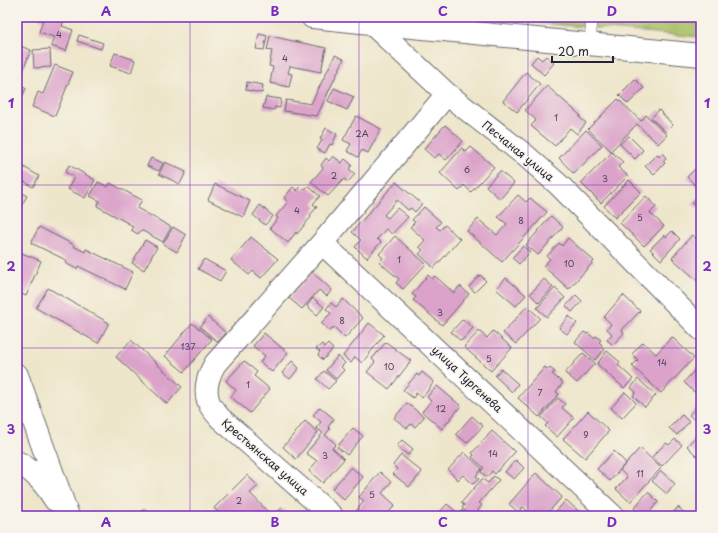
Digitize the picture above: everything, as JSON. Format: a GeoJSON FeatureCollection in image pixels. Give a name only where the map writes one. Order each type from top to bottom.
{"type":"FeatureCollection","features":[{"type":"Feature","properties":{"kind":"street"},"geometry":{"type":"LineString","coordinates":[[312,17],[701,55]]}},
{"type":"Feature","properties":{"kind":"street","name":"Песчаная улица"},"geometry":{"type":"LineString","coordinates":[[371,23],[447,94],[526,156],[559,185],[701,329]]}},
{"type":"Feature","properties":{"kind":"street"},"geometry":{"type":"LineString","coordinates":[[322,242],[447,94]]}},
{"type":"Feature","properties":{"kind":"street","name":"Крестьянская улица"},"geometry":{"type":"LineString","coordinates":[[322,242],[214,364],[209,376],[206,392],[210,405],[220,418],[332,516]]}},
{"type":"Feature","properties":{"kind":"street","name":"улица Тургенева"},"geometry":{"type":"LineString","coordinates":[[322,242],[613,516]]}},
{"type":"Feature","properties":{"kind":"street"},"geometry":{"type":"LineString","coordinates":[[17,375],[68,516]]}},
{"type":"Feature","properties":{"kind":"street"},"geometry":{"type":"LineString","coordinates":[[17,462],[37,475],[46,485],[65,516]]}},
{"type":"Feature","properties":{"kind":"lane"},"geometry":{"type":"LineString","coordinates":[[694,17],[701,18]]}},
{"type":"Feature","properties":{"kind":"lane"},"geometry":{"type":"LineString","coordinates":[[590,44],[595,18]]}},
{"type":"Feature","properties":{"kind":"green space"},"geometry":{"type":"Polygon","coordinates":[[[469,17],[701,17],[701,37],[469,17]]]}},
{"type":"Feature","properties":{"kind":"building"},"geometry":{"type":"Polygon","coordinates":[[[37,17],[65,17],[62,26],[73,30],[66,51],[51,46],[54,37],[39,32],[43,20],[37,17]]]}},
{"type":"Feature","properties":{"kind":"building"},"geometry":{"type":"Polygon","coordinates":[[[259,34],[267,36],[264,50],[256,49],[259,34]]]}},
{"type":"Feature","properties":{"kind":"building"},"geometry":{"type":"Polygon","coordinates":[[[79,35],[103,43],[101,49],[77,41],[79,35]]]}},
{"type":"Feature","properties":{"kind":"building"},"geometry":{"type":"Polygon","coordinates":[[[270,36],[326,48],[321,72],[290,66],[288,73],[292,74],[289,87],[270,83],[273,67],[269,66],[272,51],[267,50],[270,36]]]}},
{"type":"Feature","properties":{"kind":"building"},"geometry":{"type":"Polygon","coordinates":[[[17,45],[31,50],[21,75],[17,74],[17,45]]]}},
{"type":"Feature","properties":{"kind":"building"},"geometry":{"type":"Polygon","coordinates":[[[50,49],[51,67],[34,68],[33,50],[50,49]]]}},
{"type":"Feature","properties":{"kind":"building"},"geometry":{"type":"Polygon","coordinates":[[[115,53],[135,60],[131,73],[110,66],[115,53]]]}},
{"type":"Feature","properties":{"kind":"building"},"geometry":{"type":"Polygon","coordinates":[[[335,55],[344,59],[317,116],[284,111],[286,100],[311,104],[335,55]]]}},
{"type":"Feature","properties":{"kind":"building"},"geometry":{"type":"Polygon","coordinates":[[[537,56],[542,60],[546,56],[554,63],[544,75],[531,63],[537,56]]]}},
{"type":"Feature","properties":{"kind":"building"},"geometry":{"type":"Polygon","coordinates":[[[55,65],[73,72],[55,116],[32,107],[38,92],[43,94],[55,65]]]}},
{"type":"Feature","properties":{"kind":"building"},"geometry":{"type":"Polygon","coordinates":[[[526,72],[540,84],[517,112],[503,101],[526,72]]]}},
{"type":"Feature","properties":{"kind":"building"},"geometry":{"type":"Polygon","coordinates":[[[635,79],[644,88],[628,104],[619,95],[635,79]]]}},
{"type":"Feature","properties":{"kind":"building"},"geometry":{"type":"Polygon","coordinates":[[[247,82],[263,85],[262,93],[246,90],[247,82]]]}},
{"type":"Feature","properties":{"kind":"building"},"geometry":{"type":"Polygon","coordinates":[[[17,85],[26,88],[20,101],[17,100],[17,85]]]}},
{"type":"Feature","properties":{"kind":"building"},"geometry":{"type":"Polygon","coordinates":[[[547,86],[581,116],[579,117],[586,123],[577,134],[570,128],[555,146],[531,126],[536,120],[525,110],[547,86]]]}},
{"type":"Feature","properties":{"kind":"building"},"geometry":{"type":"Polygon","coordinates":[[[334,88],[354,97],[347,110],[328,101],[334,88]]]}},
{"type":"Feature","properties":{"kind":"building"},"geometry":{"type":"Polygon","coordinates":[[[266,97],[281,99],[280,108],[275,107],[274,110],[263,108],[266,97]]]}},
{"type":"Feature","properties":{"kind":"building"},"geometry":{"type":"Polygon","coordinates":[[[618,99],[641,121],[646,115],[667,135],[658,144],[637,124],[611,151],[588,129],[618,99]]]}},
{"type":"Feature","properties":{"kind":"building"},"geometry":{"type":"Polygon","coordinates":[[[659,110],[673,125],[666,132],[651,118],[659,110]]]}},
{"type":"Feature","properties":{"kind":"building"},"geometry":{"type":"Polygon","coordinates":[[[356,116],[381,129],[368,153],[362,150],[358,157],[347,151],[351,144],[343,140],[356,116]]]}},
{"type":"Feature","properties":{"kind":"building"},"geometry":{"type":"Polygon","coordinates":[[[445,125],[463,141],[446,160],[439,154],[434,158],[424,149],[445,125]]]}},
{"type":"Feature","properties":{"kind":"building"},"geometry":{"type":"Polygon","coordinates":[[[326,128],[337,134],[332,145],[330,144],[325,153],[317,149],[326,128]]]}},
{"type":"Feature","properties":{"kind":"building"},"geometry":{"type":"Polygon","coordinates":[[[586,130],[602,145],[574,174],[559,158],[586,130]]]}},
{"type":"Feature","properties":{"kind":"building"},"geometry":{"type":"Polygon","coordinates":[[[629,136],[643,150],[635,159],[620,144],[629,136]]]}},
{"type":"Feature","properties":{"kind":"building"},"geometry":{"type":"Polygon","coordinates":[[[471,147],[494,167],[471,192],[464,185],[459,191],[440,173],[462,148],[466,152],[471,147]]]}},
{"type":"Feature","properties":{"kind":"building"},"geometry":{"type":"Polygon","coordinates":[[[612,152],[623,162],[618,167],[628,176],[601,203],[581,183],[612,152]]]}},
{"type":"Feature","properties":{"kind":"building"},"geometry":{"type":"Polygon","coordinates":[[[662,153],[666,158],[663,161],[665,163],[654,175],[645,166],[657,154],[659,157],[662,153]]]}},
{"type":"Feature","properties":{"kind":"building"},"geometry":{"type":"Polygon","coordinates":[[[333,156],[342,163],[345,159],[352,165],[349,169],[355,174],[348,182],[344,179],[328,196],[311,182],[323,168],[321,165],[326,158],[329,161],[333,156]]]}},
{"type":"Feature","properties":{"kind":"building"},"geometry":{"type":"Polygon","coordinates":[[[151,158],[163,163],[159,171],[147,166],[151,158]]]}},
{"type":"Feature","properties":{"kind":"building"},"geometry":{"type":"Polygon","coordinates":[[[165,162],[186,172],[180,184],[159,174],[165,162]]]}},
{"type":"Feature","properties":{"kind":"building"},"geometry":{"type":"Polygon","coordinates":[[[17,163],[39,176],[33,187],[17,177],[17,163]]]}},
{"type":"Feature","properties":{"kind":"building"},"geometry":{"type":"Polygon","coordinates":[[[69,165],[95,180],[85,198],[68,189],[74,177],[65,172],[69,165]]]}},
{"type":"Feature","properties":{"kind":"building"},"geometry":{"type":"Polygon","coordinates":[[[699,165],[701,167],[701,187],[699,189],[687,177],[699,165]]]}},
{"type":"Feature","properties":{"kind":"building"},"geometry":{"type":"Polygon","coordinates":[[[500,171],[514,183],[500,199],[486,186],[500,171]]]}},
{"type":"Feature","properties":{"kind":"building"},"geometry":{"type":"Polygon","coordinates":[[[629,180],[641,192],[615,218],[604,206],[629,180]]]}},
{"type":"Feature","properties":{"kind":"building"},"geometry":{"type":"Polygon","coordinates":[[[98,182],[108,187],[110,183],[142,200],[137,208],[171,227],[163,242],[141,230],[138,234],[131,230],[133,226],[97,206],[100,201],[90,196],[98,182]]]}},
{"type":"Feature","properties":{"kind":"building"},"geometry":{"type":"Polygon","coordinates":[[[396,182],[422,204],[415,212],[411,208],[408,210],[397,200],[384,215],[388,218],[397,208],[408,217],[392,234],[386,229],[377,239],[381,242],[367,258],[355,247],[361,240],[352,232],[396,182]]]}},
{"type":"Feature","properties":{"kind":"building"},"geometry":{"type":"Polygon","coordinates":[[[215,184],[250,201],[243,217],[208,200],[215,184]]]}},
{"type":"Feature","properties":{"kind":"building"},"geometry":{"type":"Polygon","coordinates":[[[300,186],[304,190],[308,186],[320,196],[313,204],[317,207],[310,215],[311,217],[297,234],[296,232],[288,243],[270,228],[278,218],[276,216],[288,202],[284,198],[293,187],[297,191],[300,186]]]}},
{"type":"Feature","properties":{"kind":"building"},"geometry":{"type":"Polygon","coordinates":[[[18,190],[27,196],[17,213],[17,191],[18,190]]]}},
{"type":"Feature","properties":{"kind":"building"},"geometry":{"type":"Polygon","coordinates":[[[518,195],[526,202],[530,198],[547,212],[502,262],[467,231],[478,219],[497,235],[507,224],[498,217],[518,195]]]}},
{"type":"Feature","properties":{"kind":"building"},"geometry":{"type":"Polygon","coordinates":[[[646,196],[656,207],[650,213],[664,226],[644,246],[620,223],[646,196]]]}},
{"type":"Feature","properties":{"kind":"building"},"geometry":{"type":"Polygon","coordinates":[[[698,197],[701,200],[701,204],[697,208],[692,204],[698,197]]]}},
{"type":"Feature","properties":{"kind":"building"},"geometry":{"type":"Polygon","coordinates":[[[260,205],[273,216],[265,225],[253,215],[260,205]]]}},
{"type":"Feature","properties":{"kind":"building"},"geometry":{"type":"Polygon","coordinates":[[[424,207],[441,222],[436,227],[440,230],[445,225],[460,239],[434,268],[419,254],[423,250],[419,247],[425,240],[410,227],[415,222],[412,220],[424,207]]]}},
{"type":"Feature","properties":{"kind":"building"},"geometry":{"type":"Polygon","coordinates":[[[551,216],[563,227],[538,255],[526,245],[551,216]]]}},
{"type":"Feature","properties":{"kind":"building"},"geometry":{"type":"Polygon","coordinates":[[[39,227],[85,252],[86,249],[133,272],[125,289],[78,266],[77,269],[65,263],[66,260],[31,243],[39,227]]]}},
{"type":"Feature","properties":{"kind":"building"},"geometry":{"type":"Polygon","coordinates":[[[173,227],[186,235],[177,252],[163,244],[173,227]]]}},
{"type":"Feature","properties":{"kind":"building"},"geometry":{"type":"Polygon","coordinates":[[[672,231],[680,239],[661,260],[650,249],[664,235],[666,237],[672,231]]]}},
{"type":"Feature","properties":{"kind":"building"},"geometry":{"type":"Polygon","coordinates":[[[692,235],[701,243],[700,283],[672,258],[692,235]]]}},
{"type":"Feature","properties":{"kind":"building"},"geometry":{"type":"Polygon","coordinates":[[[395,236],[426,264],[403,289],[396,283],[399,279],[379,262],[383,258],[379,254],[395,236]]]}},
{"type":"Feature","properties":{"kind":"building"},"geometry":{"type":"Polygon","coordinates":[[[251,237],[278,259],[261,278],[253,271],[249,275],[231,260],[251,237]]]}},
{"type":"Feature","properties":{"kind":"building"},"geometry":{"type":"Polygon","coordinates":[[[568,238],[594,261],[569,289],[543,266],[550,259],[547,256],[559,243],[562,246],[568,238]]]}},
{"type":"Feature","properties":{"kind":"building"},"geometry":{"type":"Polygon","coordinates":[[[145,240],[157,247],[144,270],[132,263],[145,240]]]}},
{"type":"Feature","properties":{"kind":"building"},"geometry":{"type":"Polygon","coordinates":[[[523,246],[530,252],[519,264],[512,258],[523,246]]]}},
{"type":"Feature","properties":{"kind":"building"},"geometry":{"type":"Polygon","coordinates":[[[17,251],[41,261],[26,296],[17,292],[17,251]]]}},
{"type":"Feature","properties":{"kind":"building"},"geometry":{"type":"Polygon","coordinates":[[[204,259],[226,271],[220,281],[198,269],[204,259]]]}},
{"type":"Feature","properties":{"kind":"building"},"geometry":{"type":"Polygon","coordinates":[[[312,272],[332,290],[327,296],[319,290],[302,309],[289,298],[312,272]]]}},
{"type":"Feature","properties":{"kind":"building"},"geometry":{"type":"Polygon","coordinates":[[[428,275],[432,279],[435,276],[454,293],[460,286],[469,294],[442,325],[413,300],[416,297],[412,294],[428,275]]]}},
{"type":"Feature","properties":{"kind":"building"},"geometry":{"type":"Polygon","coordinates":[[[480,275],[486,281],[475,292],[469,287],[480,275]]]}},
{"type":"Feature","properties":{"kind":"building"},"geometry":{"type":"Polygon","coordinates":[[[506,278],[526,295],[516,306],[496,289],[506,278]]]}},
{"type":"Feature","properties":{"kind":"building"},"geometry":{"type":"Polygon","coordinates":[[[544,279],[553,287],[539,303],[530,294],[544,279]]]}},
{"type":"Feature","properties":{"kind":"building"},"geometry":{"type":"Polygon","coordinates":[[[48,288],[109,323],[98,343],[36,308],[48,288]]]}},
{"type":"Feature","properties":{"kind":"building"},"geometry":{"type":"Polygon","coordinates":[[[555,288],[565,298],[547,317],[537,308],[555,288]]]}},
{"type":"Feature","properties":{"kind":"building"},"geometry":{"type":"Polygon","coordinates":[[[576,295],[582,301],[572,312],[566,306],[576,295]]]}},
{"type":"Feature","properties":{"kind":"building"},"geometry":{"type":"Polygon","coordinates":[[[623,295],[640,311],[622,330],[624,333],[613,345],[607,340],[612,334],[607,329],[611,324],[604,317],[623,295]]]}},
{"type":"Feature","properties":{"kind":"building"},"geometry":{"type":"Polygon","coordinates":[[[313,298],[324,307],[317,315],[307,306],[313,298]]]}},
{"type":"Feature","properties":{"kind":"building"},"geometry":{"type":"Polygon","coordinates":[[[343,299],[363,318],[345,338],[334,327],[330,331],[321,323],[331,313],[326,309],[331,303],[336,307],[343,299]]]}},
{"type":"Feature","properties":{"kind":"building"},"geometry":{"type":"Polygon","coordinates":[[[527,306],[540,318],[516,344],[503,333],[527,306]]]}},
{"type":"Feature","properties":{"kind":"building"},"geometry":{"type":"Polygon","coordinates":[[[569,316],[577,323],[567,334],[559,328],[569,316]]]}},
{"type":"Feature","properties":{"kind":"building"},"geometry":{"type":"Polygon","coordinates":[[[208,317],[226,333],[218,342],[200,327],[208,317]]]}},
{"type":"Feature","properties":{"kind":"building"},"geometry":{"type":"Polygon","coordinates":[[[463,319],[473,328],[461,341],[451,332],[463,319]]]}},
{"type":"Feature","properties":{"kind":"building"},"geometry":{"type":"Polygon","coordinates":[[[192,323],[212,339],[184,372],[165,356],[192,323]]]}},
{"type":"Feature","properties":{"kind":"building"},"geometry":{"type":"Polygon","coordinates":[[[369,323],[384,335],[362,363],[355,357],[351,363],[343,356],[369,323]]]}},
{"type":"Feature","properties":{"kind":"building"},"geometry":{"type":"Polygon","coordinates":[[[479,331],[487,338],[493,331],[512,348],[491,371],[464,347],[479,331]]]}},
{"type":"Feature","properties":{"kind":"building"},"geometry":{"type":"Polygon","coordinates":[[[584,332],[587,334],[588,333],[594,338],[596,336],[601,340],[599,342],[604,350],[595,360],[575,342],[584,332]]]}},
{"type":"Feature","properties":{"kind":"building"},"geometry":{"type":"Polygon","coordinates":[[[264,333],[288,353],[272,372],[260,362],[265,356],[253,346],[264,333]]]}},
{"type":"Feature","properties":{"kind":"building"},"geometry":{"type":"Polygon","coordinates":[[[672,337],[694,358],[661,393],[632,366],[638,360],[632,354],[643,342],[656,354],[672,337]]]}},
{"type":"Feature","properties":{"kind":"building"},"geometry":{"type":"Polygon","coordinates":[[[131,340],[182,387],[167,404],[116,357],[131,340]]]}},
{"type":"Feature","properties":{"kind":"building"},"geometry":{"type":"Polygon","coordinates":[[[386,342],[411,361],[389,389],[367,372],[375,362],[372,359],[386,342]]]}},
{"type":"Feature","properties":{"kind":"building"},"geometry":{"type":"Polygon","coordinates":[[[322,344],[325,347],[328,344],[333,349],[323,360],[318,355],[320,352],[316,349],[322,344]]]}},
{"type":"Feature","properties":{"kind":"building"},"geometry":{"type":"Polygon","coordinates":[[[607,351],[620,362],[618,365],[633,379],[624,388],[597,364],[607,351]]]}},
{"type":"Feature","properties":{"kind":"building"},"geometry":{"type":"Polygon","coordinates":[[[583,353],[595,363],[577,383],[565,373],[583,353]]]}},
{"type":"Feature","properties":{"kind":"building"},"geometry":{"type":"Polygon","coordinates":[[[338,356],[345,363],[341,367],[344,370],[336,379],[326,370],[338,356]]]}},
{"type":"Feature","properties":{"kind":"building"},"geometry":{"type":"Polygon","coordinates":[[[244,361],[257,372],[254,376],[270,389],[250,413],[231,397],[236,390],[226,381],[244,361]]]}},
{"type":"Feature","properties":{"kind":"building"},"geometry":{"type":"Polygon","coordinates":[[[292,361],[299,368],[290,379],[282,373],[292,361]]]}},
{"type":"Feature","properties":{"kind":"building"},"geometry":{"type":"Polygon","coordinates":[[[700,364],[701,385],[694,392],[684,382],[700,364]]]}},
{"type":"Feature","properties":{"kind":"building"},"geometry":{"type":"Polygon","coordinates":[[[545,367],[548,370],[550,368],[555,372],[552,374],[563,383],[556,392],[559,394],[539,417],[518,398],[545,367]]]}},
{"type":"Feature","properties":{"kind":"building"},"geometry":{"type":"Polygon","coordinates":[[[501,369],[518,384],[512,392],[495,376],[501,369]]]}},
{"type":"Feature","properties":{"kind":"building"},"geometry":{"type":"Polygon","coordinates":[[[324,371],[336,381],[328,389],[317,379],[324,371]]]}},
{"type":"Feature","properties":{"kind":"building"},"geometry":{"type":"Polygon","coordinates":[[[422,372],[434,382],[422,398],[416,393],[413,398],[403,390],[417,374],[419,376],[422,372]]]}},
{"type":"Feature","properties":{"kind":"building"},"geometry":{"type":"Polygon","coordinates":[[[638,379],[656,395],[645,407],[633,396],[636,392],[631,388],[638,379]]]}},
{"type":"Feature","properties":{"kind":"building"},"geometry":{"type":"Polygon","coordinates":[[[437,386],[461,406],[442,429],[422,412],[431,401],[427,397],[437,386]]]}},
{"type":"Feature","properties":{"kind":"building"},"geometry":{"type":"Polygon","coordinates":[[[625,392],[636,403],[622,418],[611,408],[625,392]]]}},
{"type":"Feature","properties":{"kind":"building"},"geometry":{"type":"Polygon","coordinates":[[[558,398],[565,404],[562,408],[574,418],[557,437],[545,426],[548,423],[541,417],[558,398]]]}},
{"type":"Feature","properties":{"kind":"building"},"geometry":{"type":"Polygon","coordinates":[[[701,402],[701,426],[689,415],[701,402]]]}},
{"type":"Feature","properties":{"kind":"building"},"geometry":{"type":"Polygon","coordinates":[[[407,403],[424,417],[415,427],[411,424],[407,428],[394,418],[407,403]]]}},
{"type":"Feature","properties":{"kind":"building"},"geometry":{"type":"Polygon","coordinates":[[[320,407],[334,419],[328,427],[330,429],[325,435],[336,444],[332,448],[344,459],[323,483],[309,471],[317,461],[306,453],[323,433],[316,428],[321,422],[313,415],[320,407]]]}},
{"type":"Feature","properties":{"kind":"building"},"geometry":{"type":"Polygon","coordinates":[[[588,411],[609,431],[585,458],[563,439],[588,411]]]}},
{"type":"Feature","properties":{"kind":"building"},"geometry":{"type":"Polygon","coordinates":[[[682,415],[689,422],[677,435],[669,428],[682,415]]]}},
{"type":"Feature","properties":{"kind":"building"},"geometry":{"type":"Polygon","coordinates":[[[472,416],[483,426],[467,443],[456,434],[472,416]]]}},
{"type":"Feature","properties":{"kind":"building"},"geometry":{"type":"Polygon","coordinates":[[[305,421],[318,432],[296,459],[283,447],[305,421]]]}},
{"type":"Feature","properties":{"kind":"building"},"geometry":{"type":"Polygon","coordinates":[[[353,428],[363,436],[347,455],[337,447],[353,428]]]}},
{"type":"Feature","properties":{"kind":"building"},"geometry":{"type":"Polygon","coordinates":[[[492,431],[515,452],[495,474],[492,471],[487,477],[481,472],[484,468],[472,457],[474,455],[472,453],[492,431]]]}},
{"type":"Feature","properties":{"kind":"building"},"geometry":{"type":"Polygon","coordinates":[[[701,431],[701,454],[698,457],[687,446],[701,431]]]}},
{"type":"Feature","properties":{"kind":"building"},"geometry":{"type":"Polygon","coordinates":[[[675,439],[682,445],[662,466],[652,457],[666,443],[669,445],[675,439]]]}},
{"type":"Feature","properties":{"kind":"building"},"geometry":{"type":"Polygon","coordinates":[[[402,440],[413,449],[408,455],[397,446],[402,440]]]}},
{"type":"Feature","properties":{"kind":"building"},"geometry":{"type":"Polygon","coordinates":[[[640,448],[661,468],[630,502],[616,489],[627,477],[620,470],[640,448]]]}},
{"type":"Feature","properties":{"kind":"building"},"geometry":{"type":"Polygon","coordinates":[[[614,451],[626,463],[610,481],[597,469],[614,451]]]}},
{"type":"Feature","properties":{"kind":"building"},"geometry":{"type":"Polygon","coordinates":[[[464,452],[482,469],[476,476],[479,479],[473,484],[463,475],[458,480],[448,470],[464,452]]]}},
{"type":"Feature","properties":{"kind":"building"},"geometry":{"type":"Polygon","coordinates":[[[401,455],[422,472],[409,487],[393,474],[397,469],[393,465],[401,455]]]}},
{"type":"Feature","properties":{"kind":"building"},"geometry":{"type":"Polygon","coordinates":[[[516,460],[524,468],[514,479],[505,472],[516,460]]]}},
{"type":"Feature","properties":{"kind":"building"},"geometry":{"type":"Polygon","coordinates":[[[351,467],[363,477],[344,500],[332,489],[351,467]]]}},
{"type":"Feature","properties":{"kind":"building"},"geometry":{"type":"Polygon","coordinates":[[[661,471],[675,484],[667,494],[652,481],[661,471]]]}},
{"type":"Feature","properties":{"kind":"building"},"geometry":{"type":"Polygon","coordinates":[[[380,472],[391,482],[382,493],[395,505],[386,516],[362,516],[356,511],[364,501],[359,497],[380,472]]]}},
{"type":"Feature","properties":{"kind":"building"},"geometry":{"type":"Polygon","coordinates":[[[536,473],[562,497],[545,516],[533,516],[523,507],[518,512],[509,504],[536,473]]]}},
{"type":"Feature","properties":{"kind":"building"},"geometry":{"type":"Polygon","coordinates":[[[247,475],[258,486],[250,493],[272,516],[222,516],[214,508],[247,475]]]}},
{"type":"Feature","properties":{"kind":"building"},"geometry":{"type":"Polygon","coordinates":[[[494,476],[499,480],[479,503],[482,505],[478,510],[481,514],[479,516],[471,516],[462,508],[464,505],[461,503],[482,479],[488,483],[494,476]]]}},
{"type":"Feature","properties":{"kind":"building"},"geometry":{"type":"Polygon","coordinates":[[[648,492],[658,502],[646,516],[642,516],[634,508],[648,492]]]}},
{"type":"Feature","properties":{"kind":"building"},"geometry":{"type":"Polygon","coordinates":[[[566,500],[583,515],[552,516],[566,500]]]}},
{"type":"Feature","properties":{"kind":"building"},"geometry":{"type":"Polygon","coordinates":[[[447,504],[459,514],[462,510],[468,516],[440,516],[438,514],[447,504]]]}},
{"type":"Feature","properties":{"kind":"building"},"geometry":{"type":"Polygon","coordinates":[[[678,507],[688,516],[670,516],[678,507]]]}},
{"type":"Feature","properties":{"kind":"building"},"geometry":{"type":"Polygon","coordinates":[[[282,508],[290,516],[274,516],[282,508]]]}},
{"type":"Feature","properties":{"kind":"building"},"geometry":{"type":"Polygon","coordinates":[[[145,509],[148,516],[133,516],[145,509]]]}}]}
